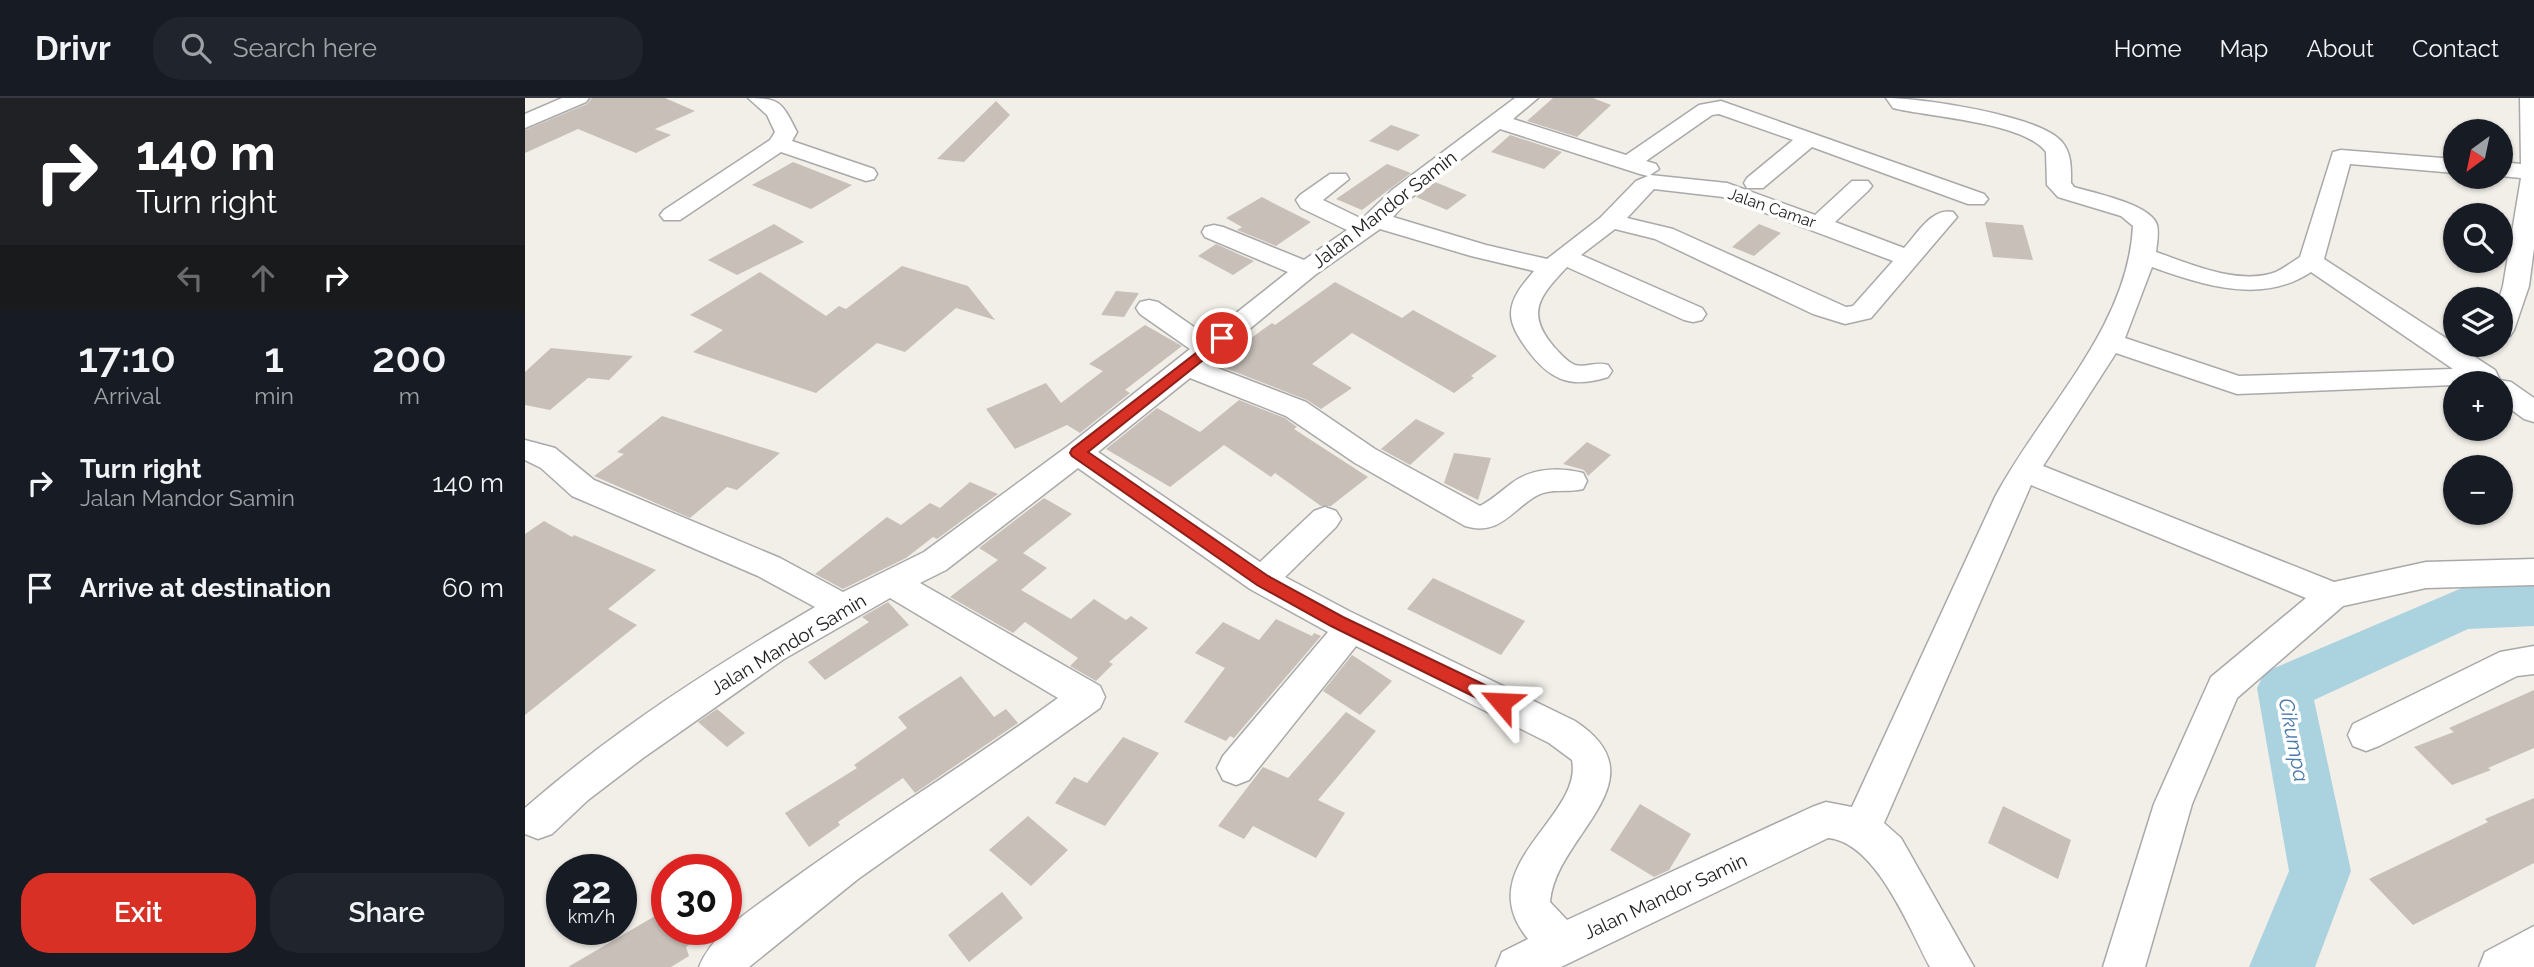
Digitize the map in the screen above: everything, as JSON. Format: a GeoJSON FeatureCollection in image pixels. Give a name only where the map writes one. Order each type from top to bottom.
{"type":"FeatureCollection","features":[{"type":"Feature","properties":{"kind":"street"},"geometry":{"type":"LineString","coordinates":[[525,122],[579,98]]}},
{"type":"Feature","properties":{"kind":"street"},"geometry":{"type":"LineString","coordinates":[[672,215],[779,144],[786,132],[776,112],[758,98]]}},
{"type":"Feature","properties":{"kind":"street"},"geometry":{"type":"LineString","coordinates":[[1862,829],[2024,470],[2110,342],[2144,257],[2145,224],[2129,211],[2066,192],[2059,185],[2059,161],[2051,144],[2025,131],[1990,120],[1900,104],[1896,98]]}},
{"type":"Feature","properties":{"kind":"street"},"geometry":{"type":"LineString","coordinates":[[2513,295],[2533,172],[2530,98]]}},
{"type":"Feature","properties":{"kind":"street"},"geometry":{"type":"LineString","coordinates":[[1507,106],[1629,163],[1660,173]]}},
{"type":"Feature","properties":{"kind":"street","name":"Jalan Mandor Samin"},"geometry":{"type":"LineString","coordinates":[[538,821],[575,788],[701,696],[772,649],[843,607],[935,561],[1077,453],[1306,270],[1370,224],[1400,194],[1507,106]]}},
{"type":"Feature","properties":{"kind":"street"},"geometry":{"type":"LineString","coordinates":[[1629,163],[1713,106],[1976,199]]}},
{"type":"Feature","properties":{"kind":"street"},"geometry":{"type":"LineString","coordinates":[[1755,183],[1808,139]]}},
{"type":"Feature","properties":{"kind":"street"},"geometry":{"type":"LineString","coordinates":[[779,144],[866,174]]}},
{"type":"Feature","properties":{"kind":"street"},"geometry":{"type":"LineString","coordinates":[[2144,257],[2209,276],[2248,282],[2279,280],[2311,261],[2341,157],[2443,165]]}},
{"type":"Feature","properties":{"kind":"street"},"geometry":{"type":"LineString","coordinates":[[2513,170],[2533,172]]}},
{"type":"Feature","properties":{"kind":"street"},"geometry":{"type":"LineString","coordinates":[[1338,179],[1308,200],[1309,203],[1370,224],[1481,251],[1559,263],[1693,314]]}},
{"type":"Feature","properties":{"kind":"street","name":"Jalan Camar"},"geometry":{"type":"LineString","coordinates":[[1598,371],[1585,376],[1570,374],[1558,368],[1528,330],[1524,313],[1529,294],[1540,279],[1611,220],[1643,186],[1656,181],[1727,190],[1907,258]]}},
{"type":"Feature","properties":{"kind":"street"},"geometry":{"type":"LineString","coordinates":[[1819,224],[1860,186]]}},
{"type":"Feature","properties":{"kind":"street"},"geometry":{"type":"LineString","coordinates":[[1611,220],[1664,234],[1822,308],[1845,316],[1862,312],[1945,217]]}},
{"type":"Feature","properties":{"kind":"street"},"geometry":{"type":"LineString","coordinates":[[1214,232],[1306,270]]}},
{"type":"Feature","properties":{"kind":"street"},"geometry":{"type":"LineString","coordinates":[[2311,261],[2475,371]]}},
{"type":"Feature","properties":{"kind":"street"},"geometry":{"type":"LineString","coordinates":[[1149,308],[1197,358],[1296,410],[1365,456],[1476,518],[1501,510],[1523,489],[1536,483],[1572,481]]}},
{"type":"Feature","properties":{"kind":"street"},"geometry":{"type":"LineString","coordinates":[[2110,342],[2237,385],[2443,383]]}},
{"type":"Feature","properties":{"kind":"street"},"geometry":{"type":"LineString","coordinates":[[2513,397],[2534,412]]}},
{"type":"Feature","properties":{"kind":"street"},"geometry":{"type":"LineString","coordinates":[[525,450],[549,456],[572,482],[583,488],[768,567],[843,607]]}},
{"type":"Feature","properties":{"kind":"street","name":"Jalan Mandor Samin"},"geometry":{"type":"LineString","coordinates":[[1077,453],[1262,580],[1351,628],[1562,732],[1583,747],[1592,758],[1592,774],[1576,815],[1545,856],[1531,880],[1530,903],[1538,918],[1562,944],[1826,820],[1844,821],[1862,829],[1887,851],[1953,967]]}},
{"type":"Feature","properties":{"kind":"street"},"geometry":{"type":"LineString","coordinates":[[2024,470],[2333,595]]}},
{"type":"Feature","properties":{"kind":"street"},"geometry":{"type":"LineString","coordinates":[[1262,580],[1325,519]]}},
{"type":"Feature","properties":{"kind":"street"},"geometry":{"type":"LineString","coordinates":[[2124,967],[2173,804],[2223,688],[2333,595],[2426,575],[2534,572]]}},
{"type":"Feature","properties":{"kind":"street"},"geometry":{"type":"LineString","coordinates":[[720,967],[760,930],[841,867],[1050,726],[1087,697],[893,584]]}},
{"type":"Feature","properties":{"kind":"street"},"geometry":{"type":"LineString","coordinates":[[1236,768],[1351,628]]}},
{"type":"Feature","properties":{"kind":"street"},"geometry":{"type":"LineString","coordinates":[[2366,735],[2512,662],[2534,660]]}},
{"type":"Feature","properties":{"kind":"street"},"geometry":{"type":"LineString","coordinates":[[1517,967],[1562,944]]}},
{"type":"Feature","properties":{"kind":"street"},"geometry":{"type":"LineString","coordinates":[[2500,967],[2534,947]]}},
{"type":"Feature","properties":{"kind":"building"},"geometry":{"type":"Polygon","coordinates":[[[592,98],[665,98],[695,111],[655,129],[671,135],[636,153],[578,129],[525,153],[525,130],[587,104],[592,98]]]}},
{"type":"Feature","properties":{"kind":"building"},"geometry":{"type":"Polygon","coordinates":[[[1553,98],[1593,98],[1611,105],[1577,137],[1527,121],[1553,98]]]}},
{"type":"Feature","properties":{"kind":"building"},"geometry":{"type":"Polygon","coordinates":[[[996,101],[1010,115],[964,162],[937,159],[996,101]]]}},
{"type":"Feature","properties":{"kind":"building"},"geometry":{"type":"Polygon","coordinates":[[[1391,125],[1420,135],[1398,151],[1369,141],[1391,125]]]}},
{"type":"Feature","properties":{"kind":"building"},"geometry":{"type":"Polygon","coordinates":[[[1510,135],[1562,152],[1544,169],[1491,152],[1510,135]]]}},
{"type":"Feature","properties":{"kind":"building"},"geometry":{"type":"Polygon","coordinates":[[[793,162],[852,185],[811,209],[752,185],[793,162]]]}},
{"type":"Feature","properties":{"kind":"building"},"geometry":{"type":"Polygon","coordinates":[[[1387,164],[1411,173],[1362,210],[1336,199],[1387,164]]]}},
{"type":"Feature","properties":{"kind":"building"},"geometry":{"type":"Polygon","coordinates":[[[1435,182],[1467,195],[1447,210],[1416,197],[1435,182]]]}},
{"type":"Feature","properties":{"kind":"building"},"geometry":{"type":"Polygon","coordinates":[[[1262,197],[1311,222],[1276,246],[1237,230],[1242,227],[1226,218],[1262,197]]]}},
{"type":"Feature","properties":{"kind":"building"},"geometry":{"type":"Polygon","coordinates":[[[1985,222],[2023,225],[2033,260],[1993,257],[1985,222]]]}},
{"type":"Feature","properties":{"kind":"building"},"geometry":{"type":"Polygon","coordinates":[[[774,224],[804,242],[737,275],[708,260],[774,224]]]}},
{"type":"Feature","properties":{"kind":"building"},"geometry":{"type":"Polygon","coordinates":[[[1759,224],[1781,233],[1754,256],[1732,247],[1759,224]]]}},
{"type":"Feature","properties":{"kind":"building"},"geometry":{"type":"Polygon","coordinates":[[[1216,244],[1254,261],[1233,275],[1198,256],[1216,244]]]}},
{"type":"Feature","properties":{"kind":"building"},"geometry":{"type":"Polygon","coordinates":[[[902,266],[968,286],[995,320],[956,308],[905,352],[877,343],[816,393],[693,352],[723,330],[690,315],[760,272],[826,316],[839,306],[846,309],[902,266]]]}},
{"type":"Feature","properties":{"kind":"building"},"geometry":{"type":"Polygon","coordinates":[[[1335,282],[1402,318],[1413,310],[1497,356],[1454,393],[1352,333],[1312,364],[1352,388],[1321,409],[1307,400],[1212,363],[1242,339],[1247,341],[1272,323],[1275,325],[1335,282]]]}},
{"type":"Feature","properties":{"kind":"building"},"geometry":{"type":"Polygon","coordinates":[[[1116,291],[1139,293],[1124,317],[1101,315],[1116,291]]]}},
{"type":"Feature","properties":{"kind":"building"},"geometry":{"type":"Polygon","coordinates":[[[1145,325],[1182,346],[1125,390],[1130,393],[1080,433],[1067,425],[1015,449],[986,409],[1046,383],[1061,403],[1103,371],[1089,364],[1145,325]]]}},
{"type":"Feature","properties":{"kind":"building"},"geometry":{"type":"Polygon","coordinates":[[[551,348],[633,356],[609,380],[588,378],[550,410],[525,405],[525,372],[551,348]]]}},
{"type":"Feature","properties":{"kind":"building"},"geometry":{"type":"Polygon","coordinates":[[[1239,400],[1285,418],[1297,427],[1294,429],[1368,477],[1331,506],[1321,506],[1275,473],[1271,477],[1224,445],[1170,487],[1106,449],[1157,408],[1200,432],[1239,400]]]}},
{"type":"Feature","properties":{"kind":"building"},"geometry":{"type":"Polygon","coordinates":[[[662,416],[780,453],[737,490],[727,487],[690,518],[594,476],[624,454],[617,452],[662,416]]]}},
{"type":"Feature","properties":{"kind":"building"},"geometry":{"type":"Polygon","coordinates":[[[1416,419],[1445,433],[1410,465],[1381,449],[1416,419]]]}},
{"type":"Feature","properties":{"kind":"building"},"geometry":{"type":"Polygon","coordinates":[[[1587,442],[1611,455],[1588,476],[1584,470],[1563,464],[1587,442]]]}},
{"type":"Feature","properties":{"kind":"building"},"geometry":{"type":"Polygon","coordinates":[[[1454,453],[1491,458],[1478,500],[1444,483],[1454,453]]]}},
{"type":"Feature","properties":{"kind":"building"},"geometry":{"type":"Polygon","coordinates":[[[970,482],[998,494],[937,539],[933,537],[906,558],[843,589],[815,574],[887,517],[901,525],[930,503],[940,508],[970,482]]]}},
{"type":"Feature","properties":{"kind":"building"},"geometry":{"type":"Polygon","coordinates":[[[1044,498],[1072,514],[1023,553],[1047,568],[1021,590],[1071,619],[1094,599],[1126,620],[1131,616],[1148,628],[1109,662],[1113,664],[1096,681],[1070,666],[1078,658],[1025,622],[1013,633],[950,597],[998,560],[979,548],[1044,498]]]}},
{"type":"Feature","properties":{"kind":"building"},"geometry":{"type":"Polygon","coordinates":[[[544,521],[572,537],[574,535],[656,570],[608,609],[637,625],[525,715],[525,534],[544,521]]]}},
{"type":"Feature","properties":{"kind":"building"},"geometry":{"type":"Polygon","coordinates":[[[1433,578],[1525,621],[1501,655],[1407,609],[1433,578]]]}},
{"type":"Feature","properties":{"kind":"building"},"geometry":{"type":"Polygon","coordinates":[[[888,602],[909,625],[825,680],[808,662],[869,622],[862,617],[888,602]]]}},
{"type":"Feature","properties":{"kind":"building"},"geometry":{"type":"Polygon","coordinates":[[[1276,619],[1312,636],[1314,633],[1321,636],[1234,738],[1230,736],[1226,741],[1184,722],[1225,668],[1195,653],[1223,622],[1259,640],[1276,619]]]}},
{"type":"Feature","properties":{"kind":"building"},"geometry":{"type":"Polygon","coordinates":[[[1352,655],[1392,681],[1360,715],[1323,691],[1352,655]]]}},
{"type":"Feature","properties":{"kind":"building"},"geometry":{"type":"Polygon","coordinates":[[[961,676],[994,717],[1006,709],[1018,723],[915,793],[903,778],[838,822],[840,825],[809,847],[785,813],[857,768],[854,765],[907,728],[898,717],[961,676]]]}},
{"type":"Feature","properties":{"kind":"building"},"geometry":{"type":"Polygon","coordinates":[[[2534,690],[2534,748],[2488,768],[2491,770],[2452,785],[2414,747],[2454,732],[2449,728],[2534,690]]]}},
{"type":"Feature","properties":{"kind":"building"},"geometry":{"type":"Polygon","coordinates":[[[717,709],[745,733],[727,747],[698,722],[717,709]]]}},
{"type":"Feature","properties":{"kind":"building"},"geometry":{"type":"Polygon","coordinates":[[[1346,712],[1376,731],[1318,800],[1345,813],[1316,858],[1253,826],[1244,839],[1218,826],[1263,767],[1288,778],[1346,712]]]}},
{"type":"Feature","properties":{"kind":"building"},"geometry":{"type":"Polygon","coordinates":[[[1123,737],[1159,753],[1105,826],[1055,803],[1074,777],[1087,783],[1123,737]]]}},
{"type":"Feature","properties":{"kind":"building"},"geometry":{"type":"Polygon","coordinates":[[[2534,798],[2534,863],[2413,925],[2369,879],[2488,822],[2485,819],[2534,798]]]}},
{"type":"Feature","properties":{"kind":"building"},"geometry":{"type":"Polygon","coordinates":[[[1640,804],[1691,834],[1669,870],[1654,877],[1610,850],[1640,804]]]}},
{"type":"Feature","properties":{"kind":"building"},"geometry":{"type":"Polygon","coordinates":[[[2003,806],[2071,840],[2058,879],[1988,843],[2003,806]]]}},
{"type":"Feature","properties":{"kind":"building"},"geometry":{"type":"Polygon","coordinates":[[[1028,816],[1068,850],[1031,886],[989,850],[1028,816]]]}},
{"type":"Feature","properties":{"kind":"building"},"geometry":{"type":"Polygon","coordinates":[[[1002,892],[1023,918],[969,962],[948,935],[1002,892]]]}},
{"type":"Feature","properties":{"kind":"building"},"geometry":{"type":"Polygon","coordinates":[[[651,918],[651,945],[689,945],[686,947],[689,956],[671,967],[568,967],[606,945],[637,945],[637,927],[651,918]]]}},
{"type":"Feature","properties":{"kind":"waterway","name":"Cikumpa"},"geometry":{"type":"LineString","coordinates":[[2282,967],[2320,871],[2284,688],[2462,609],[2534,605]]}},
{"type":"Feature","properties":{"kind":"route"},"geometry":{"type":"LineString","coordinates":[[1222,338],[1077,453],[1262,580],[1337,621],[1501,702]]}}]}
